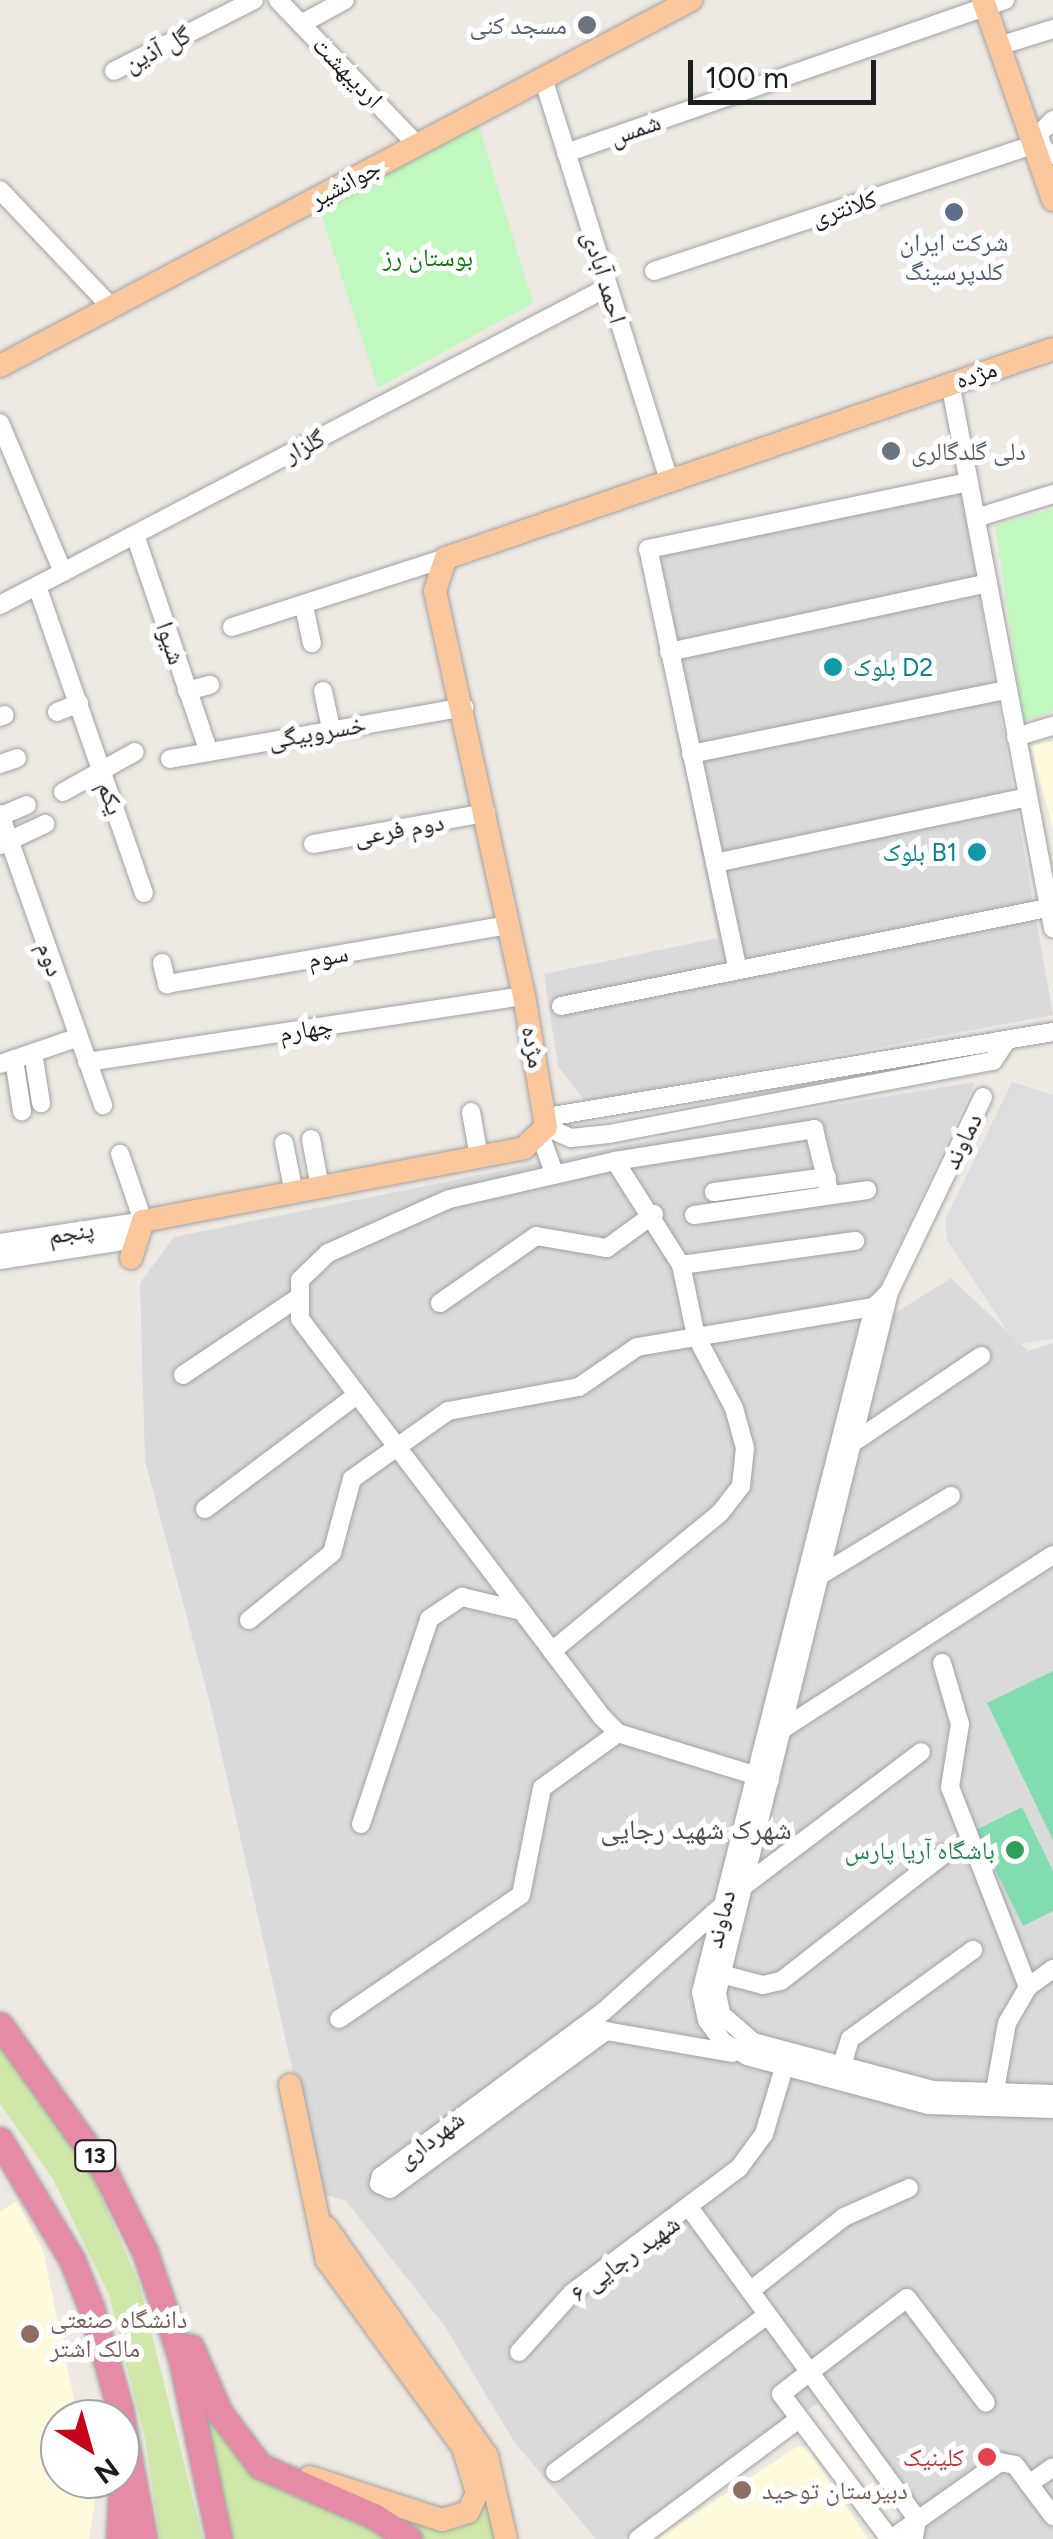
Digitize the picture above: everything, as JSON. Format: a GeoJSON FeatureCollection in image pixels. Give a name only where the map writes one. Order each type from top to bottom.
{"type":"FeatureCollection","features":[{"type":"Feature","properties":{"kind":"highway","name":"13"},"geometry":{"type":"LineString","coordinates":[[0,2024],[104,2170],[165,2303],[219,2539]]}},
{"type":"Feature","properties":{"kind":"highway"},"geometry":{"type":"LineString","coordinates":[[0,2140],[72,2260],[117,2399]]}},
{"type":"Feature","properties":{"kind":"highway"},"geometry":{"type":"LineString","coordinates":[[165,2303],[236,2438],[273,2473],[374,2516],[409,2539]]}},
{"type":"Feature","properties":{"kind":"highway"},"geometry":{"type":"LineString","coordinates":[[119,2499],[119,2539]]}},
{"type":"Feature","properties":{"kind":"highway"},"geometry":{"type":"LineString","coordinates":[[137,2499],[144,2539]]}},
{"type":"Feature","properties":{"kind":"main road","name":"جوانشیر"},"geometry":{"type":"LineString","coordinates":[[0,366],[691,0]]}},
{"type":"Feature","properties":{"kind":"main road"},"geometry":{"type":"LineString","coordinates":[[991,2],[1000,46],[1044,142],[1053,200]]}},
{"type":"Feature","properties":{"kind":"main road","name":"مژده"},"geometry":{"type":"LineString","coordinates":[[545,1127],[510,925],[436,591],[446,558],[668,476],[1053,349]]}},
{"type":"Feature","properties":{"kind":"main road"},"geometry":{"type":"LineString","coordinates":[[137,1240],[294,1192],[524,1148],[545,1127]]}},
{"type":"Feature","properties":{"kind":"main road"},"geometry":{"type":"LineString","coordinates":[[236,2438],[300,2474],[442,2520],[461,2518],[474,2505],[476,2480],[463,2448],[327,2260],[290,2085]]}},
{"type":"Feature","properties":{"kind":"main road"},"geometry":{"type":"LineString","coordinates":[[316,2212],[487,2456],[506,2539]]}},
{"type":"Feature","properties":{"kind":"street","name":"گل آذین"},"geometry":{"type":"LineString","coordinates":[[114,71],[254,0]]}},
{"type":"Feature","properties":{"kind":"street","name":"اردیبهشت"},"geometry":{"type":"LineString","coordinates":[[278,0],[418,145]]}},
{"type":"Feature","properties":{"kind":"street"},"geometry":{"type":"LineString","coordinates":[[301,24],[345,0]]}},
{"type":"Feature","properties":{"kind":"street","name":"شمس"},"geometry":{"type":"LineString","coordinates":[[566,153],[991,2]]}},
{"type":"Feature","properties":{"kind":"street"},"geometry":{"type":"LineString","coordinates":[[1000,46],[1053,29]]}},
{"type":"Feature","properties":{"kind":"street","name":"احمد آبادی"},"geometry":{"type":"LineString","coordinates":[[543,78],[668,476]]}},
{"type":"Feature","properties":{"kind":"street","name":"کلانتری"},"geometry":{"type":"LineString","coordinates":[[654,271],[1044,142]]}},
{"type":"Feature","properties":{"kind":"street"},"geometry":{"type":"LineString","coordinates":[[0,190],[112,307]]}},
{"type":"Feature","properties":{"kind":"street","name":"گلزار"},"geometry":{"type":"LineString","coordinates":[[0,605],[608,287]]}},
{"type":"Feature","properties":{"kind":"street"},"geometry":{"type":"LineString","coordinates":[[950,382],[976,518],[984,584],[1053,928]]}},
{"type":"Feature","properties":{"kind":"street"},"geometry":{"type":"LineString","coordinates":[[0,424],[64,572]]}},
{"type":"Feature","properties":{"kind":"street"},"geometry":{"type":"LineString","coordinates":[[737,966],[648,548],[968,482]]}},
{"type":"Feature","properties":{"kind":"street"},"geometry":{"type":"LineString","coordinates":[[976,518],[1053,494]]}},
{"type":"Feature","properties":{"kind":"street","name":"شیوا"},"geometry":{"type":"LineString","coordinates":[[135,535],[180,689],[208,750]]}},
{"type":"Feature","properties":{"kind":"street","name":"مژده"},"geometry":{"type":"LineString","coordinates":[[232,628],[446,558]]}},
{"type":"Feature","properties":{"kind":"street"},"geometry":{"type":"LineString","coordinates":[[669,652],[984,584]]}},
{"type":"Feature","properties":{"kind":"street","name":"یکم"},"geometry":{"type":"LineString","coordinates":[[37,586],[144,892]]}},
{"type":"Feature","properties":{"kind":"street"},"geometry":{"type":"LineString","coordinates":[[304,606],[312,643]]}},
{"type":"Feature","properties":{"kind":"street"},"geometry":{"type":"LineString","coordinates":[[180,689],[210,685]]}},
{"type":"Feature","properties":{"kind":"street"},"geometry":{"type":"LineString","coordinates":[[691,754],[1005,690]]}},
{"type":"Feature","properties":{"kind":"street"},"geometry":{"type":"LineString","coordinates":[[323,691],[332,729]]}},
{"type":"Feature","properties":{"kind":"street"},"geometry":{"type":"LineString","coordinates":[[57,712],[78,703]]}},
{"type":"Feature","properties":{"kind":"street","name":"خسروبیگی"},"geometry":{"type":"LineString","coordinates":[[170,759],[464,707]]}},
{"type":"Feature","properties":{"kind":"street"},"geometry":{"type":"LineString","coordinates":[[1016,737],[1053,726]]}},
{"type":"Feature","properties":{"kind":"street"},"geometry":{"type":"LineString","coordinates":[[63,792],[134,752]]}},
{"type":"Feature","properties":{"kind":"street"},"geometry":{"type":"LineString","coordinates":[[715,863],[1027,796]]}},
{"type":"Feature","properties":{"kind":"street"},"geometry":{"type":"LineString","coordinates":[[0,815],[27,805]]}},
{"type":"Feature","properties":{"kind":"street","name":"دوم فرعی"},"geometry":{"type":"LineString","coordinates":[[313,844],[486,813]]}},
{"type":"Feature","properties":{"kind":"street","name":"دوم"},"geometry":{"type":"LineString","coordinates":[[0,815],[5,842],[102,1105]]}},
{"type":"Feature","properties":{"kind":"street"},"geometry":{"type":"LineString","coordinates":[[5,842],[45,824]]}},
{"type":"Feature","properties":{"kind":"street"},"geometry":{"type":"LineString","coordinates":[[561,1006],[737,966],[1048,908]]}},
{"type":"Feature","properties":{"kind":"street","name":"سوم"},"geometry":{"type":"LineString","coordinates":[[162,964],[167,984],[510,925]]}},
{"type":"Feature","properties":{"kind":"street","name":"چهارم"},"geometry":{"type":"LineString","coordinates":[[88,1062],[524,996]]}},
{"type":"Feature","properties":{"kind":"street"},"geometry":{"type":"LineString","coordinates":[[545,1127],[1053,1032]]}},
{"type":"Feature","properties":{"kind":"street"},"geometry":{"type":"LineString","coordinates":[[16,1059],[79,1037]]}},
{"type":"Feature","properties":{"kind":"street"},"geometry":{"type":"LineString","coordinates":[[545,1127],[571,1138],[609,1134],[993,1061],[1007,1040]]}},
{"type":"Feature","properties":{"kind":"street"},"geometry":{"type":"LineString","coordinates":[[16,1059],[41,1103]]}},
{"type":"Feature","properties":{"kind":"street"},"geometry":{"type":"LineString","coordinates":[[16,1059],[22,1111]]}},
{"type":"Feature","properties":{"kind":"street","name":"دماوند"},"geometry":{"type":"LineString","coordinates":[[814,1577],[856,1440],[889,1292],[983,1097]]}},
{"type":"Feature","properties":{"kind":"street"},"geometry":{"type":"LineString","coordinates":[[471,1112],[479,1157]]}},
{"type":"Feature","properties":{"kind":"street"},"geometry":{"type":"LineString","coordinates":[[545,1127],[555,1174]]}},
{"type":"Feature","properties":{"kind":"street"},"geometry":{"type":"LineString","coordinates":[[183,1375],[296,1299],[311,1264],[328,1252],[449,1198],[615,1161],[814,1129],[828,1186]]}},
{"type":"Feature","properties":{"kind":"street"},"geometry":{"type":"LineString","coordinates":[[311,1139],[320,1188]]}},
{"type":"Feature","properties":{"kind":"street"},"geometry":{"type":"LineString","coordinates":[[284,1143],[294,1192]]}},
{"type":"Feature","properties":{"kind":"street"},"geometry":{"type":"LineString","coordinates":[[120,1154],[137,1240]]}},
{"type":"Feature","properties":{"kind":"street"},"geometry":{"type":"LineString","coordinates":[[552,1650],[720,1512],[741,1486],[746,1448],[734,1408],[696,1336],[681,1265],[654,1214],[615,1161]]}},
{"type":"Feature","properties":{"kind":"street"},"geometry":{"type":"LineString","coordinates":[[694,1216],[828,1186]]}},
{"type":"Feature","properties":{"kind":"street"},"geometry":{"type":"LineString","coordinates":[[714,1192],[828,1186],[867,1190]]}},
{"type":"Feature","properties":{"kind":"street"},"geometry":{"type":"LineString","coordinates":[[440,1303],[536,1236],[607,1248],[654,1214]]}},
{"type":"Feature","properties":{"kind":"street","name":"پنجم"},"geometry":{"type":"LineString","coordinates":[[0,1244],[137,1240]]}},
{"type":"Feature","properties":{"kind":"street","name":"پنجم"},"geometry":{"type":"LineString","coordinates":[[0,1260],[137,1240]]}},
{"type":"Feature","properties":{"kind":"street"},"geometry":{"type":"LineString","coordinates":[[681,1265],[855,1242]]}},
{"type":"Feature","properties":{"kind":"street","name":"دماوند"},"geometry":{"type":"LineString","coordinates":[[889,1292],[874,1307],[814,1577],[763,1778],[723,1905],[701,1992],[707,2020],[723,2042],[747,2056],[787,2059],[961,2110],[1053,2109]]}},
{"type":"Feature","properties":{"kind":"street"},"geometry":{"type":"LineString","coordinates":[[296,1299],[300,1319],[618,1733],[763,1778]]}},
{"type":"Feature","properties":{"kind":"street"},"geometry":{"type":"LineString","coordinates":[[249,1620],[332,1552],[352,1479],[448,1412],[579,1388],[638,1347],[874,1307]]}},
{"type":"Feature","properties":{"kind":"street"},"geometry":{"type":"LineString","coordinates":[[856,1440],[981,1356]]}},
{"type":"Feature","properties":{"kind":"street"},"geometry":{"type":"LineString","coordinates":[[205,1508],[358,1395]]}},
{"type":"Feature","properties":{"kind":"street"},"geometry":{"type":"LineString","coordinates":[[814,1577],[952,1496]]}},
{"type":"Feature","properties":{"kind":"street"},"geometry":{"type":"LineString","coordinates":[[775,1731],[1053,1554]]}},
{"type":"Feature","properties":{"kind":"street"},"geometry":{"type":"LineString","coordinates":[[361,1824],[429,1619],[462,1598],[522,1611]]}},
{"type":"Feature","properties":{"kind":"street"},"geometry":{"type":"LineString","coordinates":[[942,1662],[960,1724],[950,1787],[1028,1987]]}},
{"type":"Feature","properties":{"kind":"street"},"geometry":{"type":"LineString","coordinates":[[339,2019],[520,1895],[542,1788],[618,1733]]}},
{"type":"Feature","properties":{"kind":"street"},"geometry":{"type":"LineString","coordinates":[[744,1886],[921,1752]]}},
{"type":"Feature","properties":{"kind":"street","name":"دماوند"},"geometry":{"type":"LineString","coordinates":[[763,1778],[744,1886],[721,1974],[721,2014],[733,2031],[787,2059]]}},
{"type":"Feature","properties":{"kind":"street"},"geometry":{"type":"LineString","coordinates":[[721,1974],[763,1985],[781,1981],[944,1854]]}},
{"type":"Feature","properties":{"kind":"street","name":"شهرداری"},"geometry":{"type":"LineString","coordinates":[[614,2028],[566,2048],[381,2176],[380,2186],[390,2189],[566,2048],[723,1905]]}},
{"type":"Feature","properties":{"kind":"street"},"geometry":{"type":"LineString","coordinates":[[840,2073],[850,2039],[973,1950]]}},
{"type":"Feature","properties":{"kind":"street"},"geometry":{"type":"LineString","coordinates":[[994,2096],[1007,2023],[1028,1987],[1053,1969]]}},
{"type":"Feature","properties":{"kind":"street"},"geometry":{"type":"LineString","coordinates":[[603,2012],[614,2028],[747,2056]]}},
{"type":"Feature","properties":{"kind":"street","name":"شهید رجایی ۶"},"geometry":{"type":"LineString","coordinates":[[520,2352],[572,2293],[691,2210],[739,2168],[764,2134],[787,2059]]}},
{"type":"Feature","properties":{"kind":"street","name":"دماوند"},"geometry":{"type":"LineString","coordinates":[[840,2073],[932,2090],[994,2096],[1053,2094]]}},
{"type":"Feature","properties":{"kind":"street"},"geometry":{"type":"LineString","coordinates":[[750,2291],[844,2217],[909,2188]]}},
{"type":"Feature","properties":{"kind":"street"},"geometry":{"type":"LineString","coordinates":[[691,2210],[917,2520],[914,2539]]}},
{"type":"Feature","properties":{"kind":"street"},"geometry":{"type":"LineString","coordinates":[[986,2402],[907,2298],[781,2394],[891,2539],[1000,2462],[1015,2465],[1053,2516]]}},
{"type":"Feature","properties":{"kind":"street"},"geometry":{"type":"LineString","coordinates":[[555,2472],[767,2314]]}},
{"type":"Feature","properties":{"kind":"street"},"geometry":{"type":"LineString","coordinates":[[638,2539],[799,2419]]}},
{"type":"Feature","properties":{"kind":"street"},"geometry":{"type":"LineString","coordinates":[[1030,2484],[1053,2466]]}},
{"type":"Feature","properties":{"kind":"shaded area"},"geometry":{"type":"Polygon","coordinates":[[[961,493],[1053,1015],[585,1102],[558,1066],[544,974],[718,938],[641,548],[961,493]]]}},
{"type":"Feature","properties":{"kind":"shaded area"},"geometry":{"type":"Polygon","coordinates":[[[1053,741],[1053,829],[1031,746],[1053,741]]]}},
{"type":"Feature","properties":{"kind":"shaded area","name":"شهرک شهید رجایی"},"geometry":{"type":"Polygon","coordinates":[[[975,1082],[855,1338],[951,1278],[1028,1351],[1053,1343],[1053,2539],[921,2539],[831,2394],[623,2539],[596,2539],[515,2443],[444,2325],[346,2201],[320,2193],[211,1707],[145,1461],[140,1283],[174,1237],[779,1114],[975,1082]]]}},
{"type":"Feature","properties":{"kind":"shaded area"},"geometry":{"type":"Polygon","coordinates":[[[1012,1082],[1053,1095],[1053,1339],[1016,1344],[947,1240],[945,1220],[1012,1082]]]}},
{"type":"Feature","properties":{"kind":"shaded area","name":"دانشگاه صنعتی مالک اشتر"},"geometry":{"type":"Polygon","coordinates":[[[17,2201],[43,2250],[74,2399],[40,2399],[40,2499],[95,2499],[89,2539],[0,2539],[0,2212],[17,2201]]]}},
{"type":"Feature","properties":{"kind":"shaded area"},"geometry":{"type":"Polygon","coordinates":[[[798,2446],[808,2448],[868,2539],[657,2539],[798,2446]]]}},
{"type":"Feature","properties":{"kind":"green space","name":"بوستان رز"},"geometry":{"type":"Polygon","coordinates":[[[478,123],[533,303],[378,388],[318,205],[478,123]]]}},
{"type":"Feature","properties":{"kind":"green space"},"geometry":{"type":"Polygon","coordinates":[[[1053,509],[1053,711],[1024,721],[995,526],[1053,509]]]}},
{"type":"Feature","properties":{"kind":"green space"},"geometry":{"type":"Polygon","coordinates":[[[1053,1671],[1053,1840],[987,1703],[1053,1671]]]}},
{"type":"Feature","properties":{"kind":"green space","name":"باشگاه آریا پارس"},"geometry":{"type":"Polygon","coordinates":[[[1022,1807],[1053,1871],[1053,1911],[1023,1926],[976,1830],[1022,1807]]]}},
{"type":"Feature","properties":{"kind":"green space"},"geometry":{"type":"Polygon","coordinates":[[[0,2045],[80,2148],[139,2283],[203,2539],[160,2539],[140,2399],[135,2399],[109,2295],[53,2179],[0,2104],[0,2045]]]}},
{"type":"Feature","properties":{"kind":"green space"},"geometry":{"type":"Polygon","coordinates":[[[186,2347],[281,2487],[397,2539],[228,2539],[186,2347]]]}},
{"type":"Feature","properties":{"kind":"green space"},"geometry":{"type":"Polygon","coordinates":[[[449,2408],[502,2539],[422,2539],[279,2470],[458,2529],[473,2521],[449,2408]]]}},
{"type":"Feature","properties":{"kind":"place","name":"مسجد کنی"},"geometry":{"type":"Point","coordinates":[587,25]}},
{"type":"Feature","properties":{"kind":"place","name":"شرکت ایران کلدپرسینگ"},"geometry":{"type":"Point","coordinates":[954,212]}},
{"type":"Feature","properties":{"kind":"place","name":"دلی گلدگالری"},"geometry":{"type":"Point","coordinates":[891,451]}},
{"type":"Feature","properties":{"kind":"place","name":"بلوک D2"},"geometry":{"type":"Point","coordinates":[833,667]}},
{"type":"Feature","properties":{"kind":"place","name":"بلوک B1"},"geometry":{"type":"Point","coordinates":[977,852]}},
{"type":"Feature","properties":{"kind":"place","name":"باشگاه آریا پارس"},"geometry":{"type":"Point","coordinates":[1015,1850]}},
{"type":"Feature","properties":{"kind":"place","name":"دانشگاه صنعتی مالک اشتر"},"geometry":{"type":"Point","coordinates":[30,2334]}},
{"type":"Feature","properties":{"kind":"place","name":"کلینیک"},"geometry":{"type":"Point","coordinates":[987,2457]}},
{"type":"Feature","properties":{"kind":"place","name":"دبیرستان توحید"},"geometry":{"type":"Point","coordinates":[742,2490]}},
{"type":"Feature","properties":{"kind":"district","name":"شهرک شهید رجایی"},"geometry":{"type":"Point","coordinates":[696,1829]}}]}
